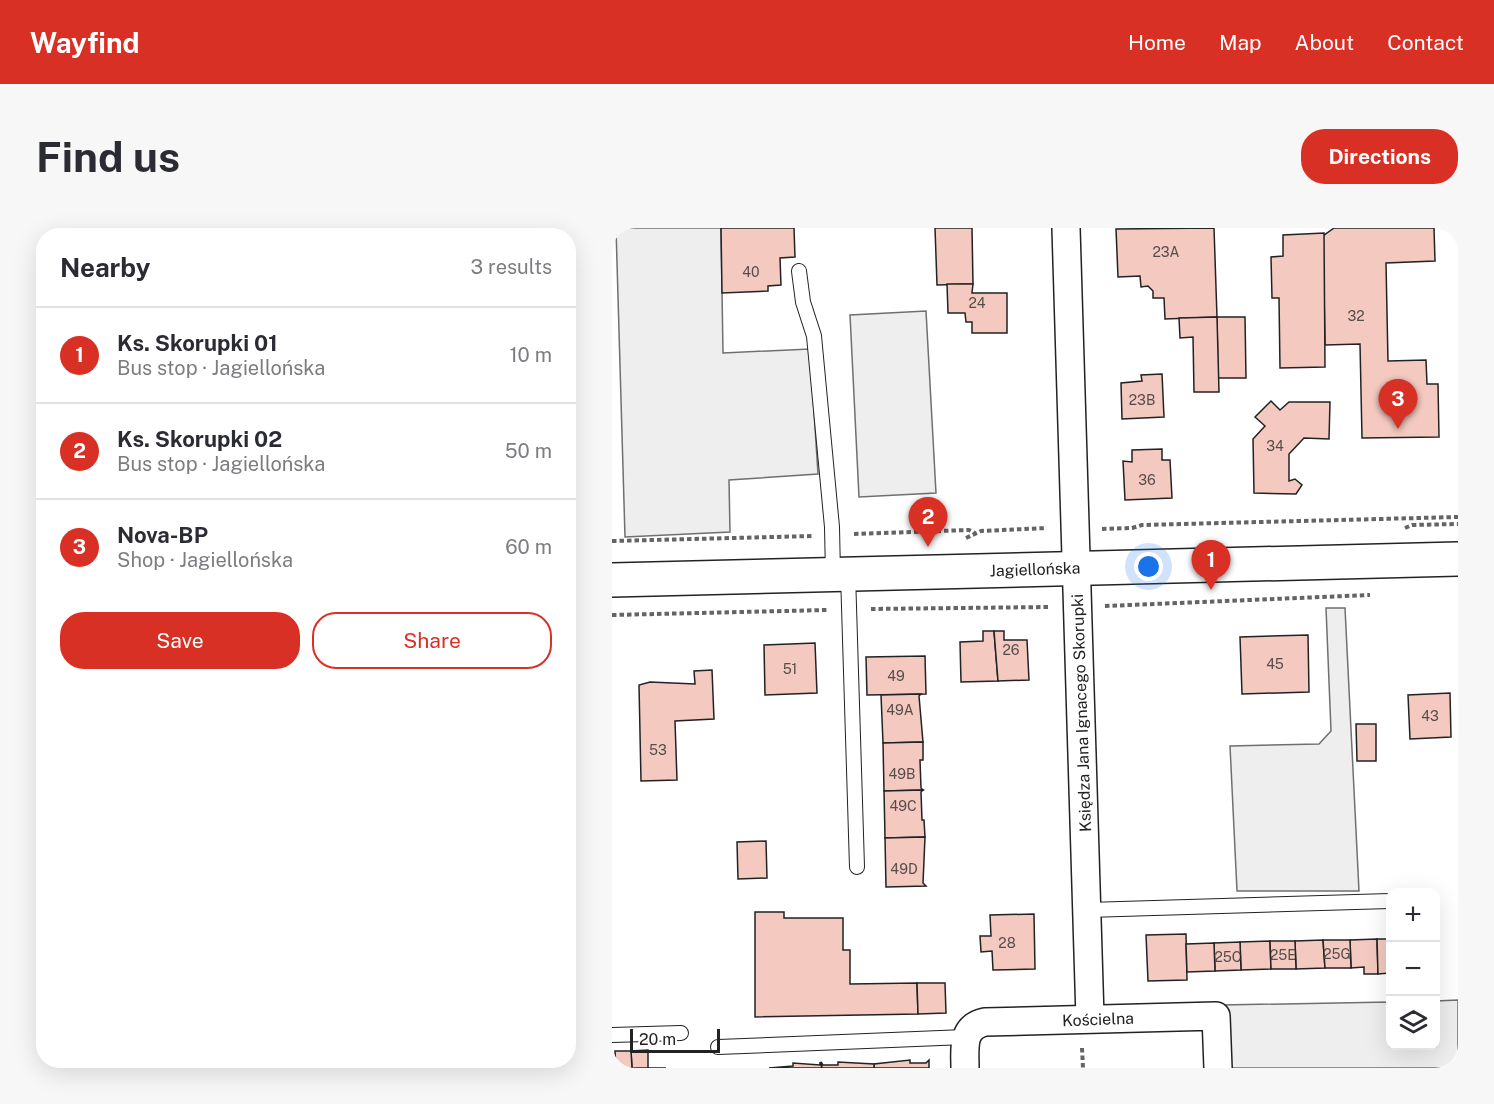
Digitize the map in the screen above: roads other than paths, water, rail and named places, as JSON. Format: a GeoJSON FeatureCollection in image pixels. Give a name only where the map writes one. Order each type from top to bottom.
{"type":"FeatureCollection","features":[{"type":"Feature","properties":{"kind":"street","name":"Księdza Jana Ignacego Skorupki"},"geometry":{"type":"LineString","coordinates":[[1066,228],[1090,1018]]}},
{"type":"Feature","properties":{"kind":"street","name":"Jagiellońska"},"geometry":{"type":"LineString","coordinates":[[612,579],[1458,559]]}},
{"type":"Feature","properties":{"kind":"street","name":"Kościelna"},"geometry":{"type":"LineString","coordinates":[[965,1037],[972,1028],[985,1022],[1216,1016],[1218,1068]]}},
{"type":"Feature","properties":{"kind":"street"},"geometry":{"type":"LineString","coordinates":[[965,1037],[966,1068]]}},
{"type":"Feature","properties":{"kind":"lane"},"geometry":{"type":"LineString","coordinates":[[799,271],[803,302],[814,336],[832,527],[841,574],[857,867]]}},
{"type":"Feature","properties":{"kind":"lane"},"geometry":{"type":"LineString","coordinates":[[1087,910],[1386,901]]}},
{"type":"Feature","properties":{"kind":"lane"},"geometry":{"type":"LineString","coordinates":[[612,1035],[681,1033]]}},
{"type":"Feature","properties":{"kind":"lane"},"geometry":{"type":"LineString","coordinates":[[718,1047],[965,1037]]}},
{"type":"Feature","properties":{"kind":"place","name":"Nova-BP"},"geometry":{"type":"Point","coordinates":[1398,429]}},
{"type":"Feature","properties":{"kind":"place","name":"Ks. Skorupki 02"},"geometry":{"type":"Point","coordinates":[928,547]}},
{"type":"Feature","properties":{"kind":"place","name":"Ks. Skorupki 01"},"geometry":{"type":"Point","coordinates":[1211,590]}}]}
